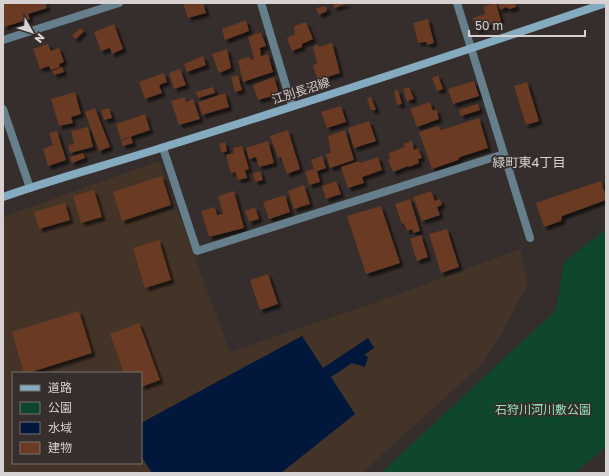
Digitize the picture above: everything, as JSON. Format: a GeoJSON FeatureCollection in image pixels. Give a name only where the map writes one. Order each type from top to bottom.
{"type":"FeatureCollection","features":[{"type":"Feature","properties":{"kind":"main road","name":"江別長沼線"},"geometry":{"type":"LineString","coordinates":[[3,197],[163,148],[471,49],[606,3]]}},
{"type":"Feature","properties":{"kind":"street"},"geometry":{"type":"LineString","coordinates":[[3,40],[119,3]]}},
{"type":"Feature","properties":{"kind":"street"},"geometry":{"type":"LineString","coordinates":[[261,3],[292,106]]}},
{"type":"Feature","properties":{"kind":"street"},"geometry":{"type":"LineString","coordinates":[[457,3],[530,238]]}},
{"type":"Feature","properties":{"kind":"street"},"geometry":{"type":"LineString","coordinates":[[3,109],[30,188]]}},
{"type":"Feature","properties":{"kind":"street"},"geometry":{"type":"LineString","coordinates":[[163,148],[197,251],[504,154]]}},
{"type":"Feature","properties":{"kind":"shaded area"},"geometry":{"type":"Polygon","coordinates":[[[159,161],[230,352],[394,296],[520,249],[528,284],[495,345],[482,364],[362,473],[3,473],[3,217],[159,161]]]}},
{"type":"Feature","properties":{"kind":"green space","name":"石狩川河川敷公園"},"geometry":{"type":"Polygon","coordinates":[[[606,229],[606,447],[574,473],[381,473],[556,310],[564,262],[606,229]]]}},
{"type":"Feature","properties":{"kind":"water"},"geometry":{"type":"Polygon","coordinates":[[[302,336],[323,368],[368,338],[374,348],[364,355],[368,357],[365,367],[352,363],[331,377],[355,414],[281,473],[152,473],[142,458],[142,422],[302,336]]]}},
{"type":"Feature","properties":{"kind":"building"},"geometry":{"type":"Polygon","coordinates":[[[3,3],[45,3],[47,8],[28,14],[30,19],[4,27],[3,3]]]}},
{"type":"Feature","properties":{"kind":"building"},"geometry":{"type":"Polygon","coordinates":[[[183,3],[203,3],[206,13],[188,18],[183,3]]]}},
{"type":"Feature","properties":{"kind":"building"},"geometry":{"type":"Polygon","coordinates":[[[333,3],[349,3],[334,8],[333,3]]]}},
{"type":"Feature","properties":{"kind":"building"},"geometry":{"type":"Polygon","coordinates":[[[496,3],[501,21],[476,30],[473,18],[485,14],[484,6],[496,3]]]}},
{"type":"Feature","properties":{"kind":"building"},"geometry":{"type":"Polygon","coordinates":[[[498,3],[515,3],[516,7],[509,9],[506,7],[500,10],[498,3]]]}},
{"type":"Feature","properties":{"kind":"building"},"geometry":{"type":"Polygon","coordinates":[[[326,6],[327,11],[319,15],[316,8],[326,6]]]}},
{"type":"Feature","properties":{"kind":"building"},"geometry":{"type":"Polygon","coordinates":[[[428,19],[434,43],[427,45],[426,42],[418,43],[413,23],[428,19]]]}},
{"type":"Feature","properties":{"kind":"building"},"geometry":{"type":"Polygon","coordinates":[[[246,20],[249,31],[225,40],[222,29],[246,20]]]}},
{"type":"Feature","properties":{"kind":"building"},"geometry":{"type":"Polygon","coordinates":[[[306,22],[313,39],[302,44],[302,47],[292,51],[287,38],[295,34],[294,26],[306,22]]]}},
{"type":"Feature","properties":{"kind":"building"},"geometry":{"type":"Polygon","coordinates":[[[114,24],[123,49],[112,54],[110,48],[101,51],[94,32],[114,24]]]}},
{"type":"Feature","properties":{"kind":"building"},"geometry":{"type":"Polygon","coordinates":[[[80,28],[84,31],[76,39],[72,36],[80,28]]]}},
{"type":"Feature","properties":{"kind":"building"},"geometry":{"type":"Polygon","coordinates":[[[261,32],[266,46],[260,48],[261,56],[268,54],[273,72],[243,82],[238,60],[249,57],[251,60],[254,58],[248,37],[261,32]]]}},
{"type":"Feature","properties":{"kind":"building"},"geometry":{"type":"Polygon","coordinates":[[[332,43],[340,73],[318,80],[313,66],[317,63],[313,47],[317,44],[319,47],[332,43]]]}},
{"type":"Feature","properties":{"kind":"building"},"geometry":{"type":"Polygon","coordinates":[[[48,44],[51,51],[59,48],[64,62],[59,64],[60,67],[51,70],[49,66],[40,69],[33,49],[48,44]]]}},
{"type":"Feature","properties":{"kind":"building"},"geometry":{"type":"Polygon","coordinates":[[[227,49],[231,68],[219,73],[212,54],[227,49]]]}},
{"type":"Feature","properties":{"kind":"building"},"geometry":{"type":"Polygon","coordinates":[[[203,56],[206,65],[187,72],[184,64],[203,56]]]}},
{"type":"Feature","properties":{"kind":"building"},"geometry":{"type":"Polygon","coordinates":[[[62,67],[64,72],[54,75],[52,71],[62,67]]]}},
{"type":"Feature","properties":{"kind":"building"},"geometry":{"type":"Polygon","coordinates":[[[180,69],[186,85],[174,89],[169,73],[180,69]]]}},
{"type":"Feature","properties":{"kind":"building"},"geometry":{"type":"Polygon","coordinates":[[[164,73],[167,82],[159,85],[162,93],[145,99],[139,82],[164,73]]]}},
{"type":"Feature","properties":{"kind":"building"},"geometry":{"type":"Polygon","coordinates":[[[238,75],[242,90],[235,92],[231,77],[238,75]]]}},
{"type":"Feature","properties":{"kind":"building"},"geometry":{"type":"Polygon","coordinates":[[[438,75],[443,89],[437,91],[432,78],[438,75]]]}},
{"type":"Feature","properties":{"kind":"building"},"geometry":{"type":"Polygon","coordinates":[[[274,77],[279,94],[258,100],[253,85],[274,77]]]}},
{"type":"Feature","properties":{"kind":"building"},"geometry":{"type":"Polygon","coordinates":[[[474,81],[479,96],[453,104],[448,89],[474,81]]]}},
{"type":"Feature","properties":{"kind":"building"},"geometry":{"type":"Polygon","coordinates":[[[527,82],[539,121],[526,125],[514,86],[527,82]]]}},
{"type":"Feature","properties":{"kind":"building"},"geometry":{"type":"Polygon","coordinates":[[[213,87],[215,93],[198,98],[196,92],[213,87]]]}},
{"type":"Feature","properties":{"kind":"building"},"geometry":{"type":"Polygon","coordinates":[[[409,87],[414,99],[407,101],[403,89],[409,87]]]}},
{"type":"Feature","properties":{"kind":"building"},"geometry":{"type":"Polygon","coordinates":[[[398,90],[402,104],[397,105],[394,91],[398,90]]]}},
{"type":"Feature","properties":{"kind":"building"},"geometry":{"type":"Polygon","coordinates":[[[75,92],[81,114],[71,117],[73,123],[59,126],[51,99],[75,92]]]}},
{"type":"Feature","properties":{"kind":"building"},"geometry":{"type":"Polygon","coordinates":[[[225,93],[229,107],[202,115],[198,102],[225,93]]]}},
{"type":"Feature","properties":{"kind":"building"},"geometry":{"type":"Polygon","coordinates":[[[185,97],[186,102],[193,99],[200,119],[179,125],[171,101],[185,97]]]}},
{"type":"Feature","properties":{"kind":"building"},"geometry":{"type":"Polygon","coordinates":[[[371,97],[376,110],[371,110],[367,98],[371,97]]]}},
{"type":"Feature","properties":{"kind":"building"},"geometry":{"type":"Polygon","coordinates":[[[430,102],[433,111],[436,109],[439,119],[417,127],[410,109],[430,102]]]}},
{"type":"Feature","properties":{"kind":"building"},"geometry":{"type":"Polygon","coordinates":[[[478,104],[480,110],[461,116],[459,110],[478,104]]]}},
{"type":"Feature","properties":{"kind":"building"},"geometry":{"type":"Polygon","coordinates":[[[341,106],[346,122],[327,128],[321,112],[341,106]]]}},
{"type":"Feature","properties":{"kind":"building"},"geometry":{"type":"Polygon","coordinates":[[[95,108],[110,147],[99,151],[85,112],[95,108]]]}},
{"type":"Feature","properties":{"kind":"building"},"geometry":{"type":"Polygon","coordinates":[[[109,108],[112,118],[104,120],[101,110],[109,108]]]}},
{"type":"Feature","properties":{"kind":"building"},"geometry":{"type":"Polygon","coordinates":[[[145,114],[150,130],[121,140],[116,124],[145,114]]]}},
{"type":"Feature","properties":{"kind":"building"},"geometry":{"type":"Polygon","coordinates":[[[479,118],[488,148],[460,157],[458,160],[432,169],[419,132],[438,126],[441,130],[479,118]]]}},
{"type":"Feature","properties":{"kind":"building"},"geometry":{"type":"Polygon","coordinates":[[[369,121],[376,141],[354,148],[348,128],[369,121]]]}},
{"type":"Feature","properties":{"kind":"building"},"geometry":{"type":"Polygon","coordinates":[[[88,127],[93,147],[70,153],[68,145],[74,144],[71,131],[88,127]]]}},
{"type":"Feature","properties":{"kind":"building"},"geometry":{"type":"Polygon","coordinates":[[[288,130],[300,169],[287,174],[281,157],[278,158],[270,136],[288,130]]]}},
{"type":"Feature","properties":{"kind":"building"},"geometry":{"type":"Polygon","coordinates":[[[345,130],[354,160],[330,168],[326,154],[331,153],[328,136],[345,130]]]}},
{"type":"Feature","properties":{"kind":"building"},"geometry":{"type":"Polygon","coordinates":[[[57,131],[66,160],[48,166],[43,149],[53,145],[49,133],[57,131]]]}},
{"type":"Feature","properties":{"kind":"building"},"geometry":{"type":"Polygon","coordinates":[[[131,137],[133,143],[123,146],[121,141],[131,137]]]}},
{"type":"Feature","properties":{"kind":"building"},"geometry":{"type":"Polygon","coordinates":[[[268,141],[274,163],[259,167],[256,157],[249,159],[246,148],[268,141]]]}},
{"type":"Feature","properties":{"kind":"building"},"geometry":{"type":"Polygon","coordinates":[[[412,141],[414,150],[418,148],[422,158],[418,159],[419,163],[393,172],[388,160],[390,158],[389,153],[405,147],[404,144],[412,141]]]}},
{"type":"Feature","properties":{"kind":"building"},"geometry":{"type":"Polygon","coordinates":[[[225,142],[227,151],[222,153],[219,144],[225,142]]]}},
{"type":"Feature","properties":{"kind":"building"},"geometry":{"type":"Polygon","coordinates":[[[242,146],[249,169],[245,170],[247,178],[238,180],[235,172],[231,173],[226,155],[234,153],[233,148],[242,146]]]}},
{"type":"Feature","properties":{"kind":"building"},"geometry":{"type":"Polygon","coordinates":[[[83,153],[85,158],[72,163],[70,157],[83,153]]]}},
{"type":"Feature","properties":{"kind":"building"},"geometry":{"type":"Polygon","coordinates":[[[322,156],[326,168],[317,171],[320,182],[309,185],[305,172],[314,169],[311,160],[322,156]]]}},
{"type":"Feature","properties":{"kind":"building"},"geometry":{"type":"Polygon","coordinates":[[[378,157],[382,170],[362,177],[364,183],[348,188],[341,167],[378,157]]]}},
{"type":"Feature","properties":{"kind":"building"},"geometry":{"type":"Polygon","coordinates":[[[260,171],[263,180],[255,182],[253,173],[260,171]]]}},
{"type":"Feature","properties":{"kind":"building"},"geometry":{"type":"Polygon","coordinates":[[[162,176],[171,205],[122,221],[113,192],[162,176]]]}},
{"type":"Feature","properties":{"kind":"building"},"geometry":{"type":"Polygon","coordinates":[[[336,181],[341,194],[326,199],[322,186],[336,181]]]}},
{"type":"Feature","properties":{"kind":"building"},"geometry":{"type":"Polygon","coordinates":[[[601,181],[606,200],[562,216],[561,221],[544,227],[536,203],[601,181]]]}},
{"type":"Feature","properties":{"kind":"building"},"geometry":{"type":"Polygon","coordinates":[[[304,185],[310,204],[294,209],[288,191],[304,185]]]}},
{"type":"Feature","properties":{"kind":"building"},"geometry":{"type":"Polygon","coordinates":[[[94,190],[102,217],[81,223],[73,196],[94,190]]]}},
{"type":"Feature","properties":{"kind":"building"},"geometry":{"type":"Polygon","coordinates":[[[234,191],[244,228],[209,237],[201,211],[215,207],[217,215],[223,214],[218,196],[234,191]]]}},
{"type":"Feature","properties":{"kind":"building"},"geometry":{"type":"Polygon","coordinates":[[[431,191],[435,201],[440,199],[442,205],[437,207],[440,215],[422,221],[413,197],[431,191]]]}},
{"type":"Feature","properties":{"kind":"building"},"geometry":{"type":"Polygon","coordinates":[[[285,195],[290,212],[269,219],[263,202],[285,195]]]}},
{"type":"Feature","properties":{"kind":"building"},"geometry":{"type":"Polygon","coordinates":[[[410,199],[420,231],[413,233],[412,229],[407,231],[404,223],[402,224],[395,204],[410,199]]]}},
{"type":"Feature","properties":{"kind":"building"},"geometry":{"type":"Polygon","coordinates":[[[65,203],[70,220],[39,229],[34,212],[65,203]]]}},
{"type":"Feature","properties":{"kind":"building"},"geometry":{"type":"Polygon","coordinates":[[[381,206],[400,263],[366,274],[347,216],[381,206]]]}},
{"type":"Feature","properties":{"kind":"building"},"geometry":{"type":"Polygon","coordinates":[[[255,207],[259,219],[249,222],[245,211],[255,207]]]}},
{"type":"Feature","properties":{"kind":"building"},"geometry":{"type":"Polygon","coordinates":[[[447,229],[459,267],[441,273],[429,234],[447,229]]]}},
{"type":"Feature","properties":{"kind":"building"},"geometry":{"type":"Polygon","coordinates":[[[421,235],[428,257],[417,261],[410,239],[421,235]]]}},
{"type":"Feature","properties":{"kind":"building"},"geometry":{"type":"Polygon","coordinates":[[[159,240],[171,280],[145,288],[133,248],[159,240]]]}},
{"type":"Feature","properties":{"kind":"building"},"geometry":{"type":"Polygon","coordinates":[[[268,274],[278,304],[260,310],[250,280],[268,274]]]}},
{"type":"Feature","properties":{"kind":"building"},"geometry":{"type":"Polygon","coordinates":[[[79,311],[92,353],[31,372],[24,372],[12,332],[79,311]]]}},
{"type":"Feature","properties":{"kind":"building"},"geometry":{"type":"Polygon","coordinates":[[[139,323],[160,380],[142,387],[142,372],[124,372],[110,334],[139,323]]]}},
{"type":"Feature","properties":{"kind":"district","name":"緑町東4丁目"},"geometry":{"type":"Point","coordinates":[529,162]}}]}
